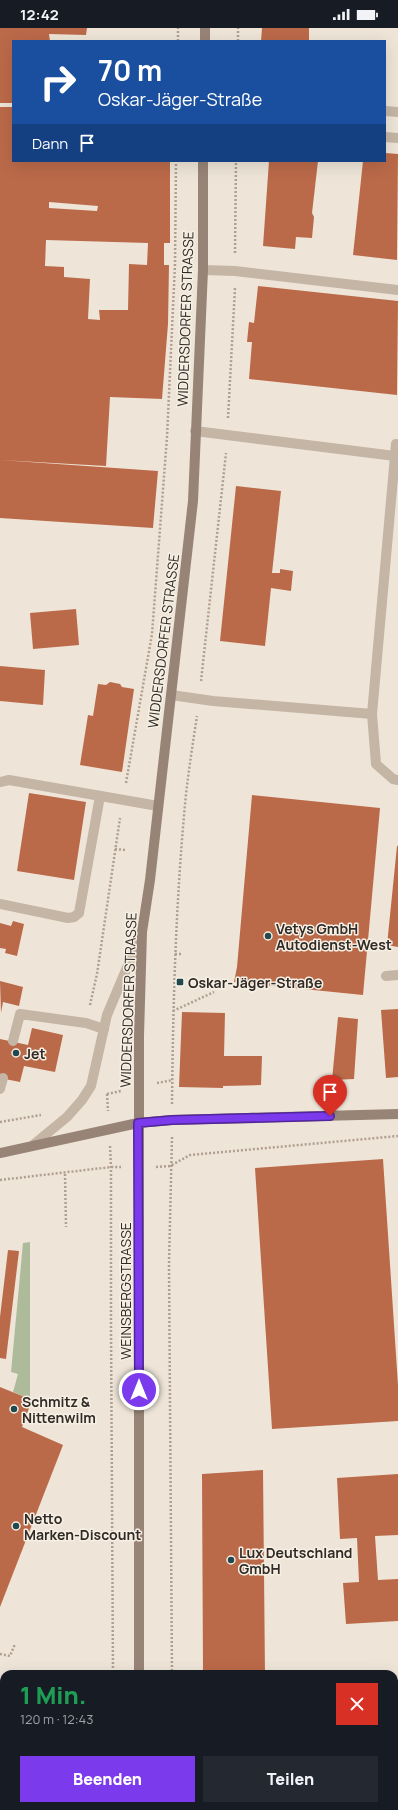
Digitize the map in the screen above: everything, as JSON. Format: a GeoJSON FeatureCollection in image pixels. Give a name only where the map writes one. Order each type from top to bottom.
{"type":"FeatureCollection","features":[{"type":"Feature","properties":{"kind":"main road"},"geometry":{"type":"LineString","coordinates":[[205,28],[205,40]]}},
{"type":"Feature","properties":{"kind":"main road","name":"WIDDERSDORFER STRASSE"},"geometry":{"type":"LineString","coordinates":[[138,1123],[142,932],[194,501],[195,431],[203,270],[203,162]]}},
{"type":"Feature","properties":{"kind":"main road"},"geometry":{"type":"LineString","coordinates":[[0,1153],[138,1123],[172,1120],[398,1114]]}},
{"type":"Feature","properties":{"kind":"main road","name":"WEINSBERGSTRASSE"},"geometry":{"type":"LineString","coordinates":[[138,1123],[140,1168],[139,1670]]}},
{"type":"Feature","properties":{"kind":"street"},"geometry":{"type":"LineString","coordinates":[[386,111],[398,112]]}},
{"type":"Feature","properties":{"kind":"street"},"geometry":{"type":"LineString","coordinates":[[386,137],[398,138]]}},
{"type":"Feature","properties":{"kind":"street"},"geometry":{"type":"LineString","coordinates":[[203,270],[235,271],[398,290]]}},
{"type":"Feature","properties":{"kind":"street"},"geometry":{"type":"LineString","coordinates":[[195,431],[395,456]]}},
{"type":"Feature","properties":{"kind":"street"},"geometry":{"type":"LineString","coordinates":[[398,444],[396,444],[372,714],[376,764],[393,779],[398,780]]}},
{"type":"Feature","properties":{"kind":"street"},"geometry":{"type":"LineString","coordinates":[[171,695],[372,714]]}},
{"type":"Feature","properties":{"kind":"street"},"geometry":{"type":"LineString","coordinates":[[0,782],[9,780],[158,806]]}},
{"type":"Feature","properties":{"kind":"street"},"geometry":{"type":"LineString","coordinates":[[0,904],[68,918],[74,917],[79,913],[100,796]]}},
{"type":"Feature","properties":{"kind":"street"},"geometry":{"type":"LineString","coordinates":[[33,1145],[67,1117],[82,1100],[91,1086],[106,1015],[142,932]]}},
{"type":"Feature","properties":{"kind":"street"},"geometry":{"type":"LineString","coordinates":[[386,976],[398,975]]}},
{"type":"Feature","properties":{"kind":"street"},"geometry":{"type":"LineString","coordinates":[[13,1041],[20,1014],[86,1023],[104,1029]]}},
{"type":"Feature","properties":{"kind":"street"},"geometry":{"type":"LineString","coordinates":[[0,1089],[3,1078]]}},
{"type":"Feature","properties":{"kind":"path"},"geometry":{"type":"LineString","coordinates":[[178,28],[178,40]]}},
{"type":"Feature","properties":{"kind":"path"},"geometry":{"type":"LineString","coordinates":[[238,28],[238,40]]}},
{"type":"Feature","properties":{"kind":"path"},"geometry":{"type":"LineString","coordinates":[[86,1023],[97,974],[115,849],[152,634],[168,429],[175,264],[176,162]]}},
{"type":"Feature","properties":{"kind":"path"},"geometry":{"type":"LineString","coordinates":[[172,1670],[169,1264],[175,954],[186,793],[199,698],[227,434],[235,271],[236,162]]}},
{"type":"Feature","properties":{"kind":"path"},"geometry":{"type":"LineString","coordinates":[[115,849],[124,850]]}},
{"type":"Feature","properties":{"kind":"path"},"geometry":{"type":"LineString","coordinates":[[175,954],[181,954]]}},
{"type":"Feature","properties":{"kind":"path"},"geometry":{"type":"LineString","coordinates":[[173,1011],[214,992]]}},
{"type":"Feature","properties":{"kind":"path"},"geometry":{"type":"LineString","coordinates":[[174,1001],[179,1001]]}},
{"type":"Feature","properties":{"kind":"path"},"geometry":{"type":"LineString","coordinates":[[166,1082],[172,1080]]}},
{"type":"Feature","properties":{"kind":"path"},"geometry":{"type":"LineString","coordinates":[[91,1086],[107,1094],[117,1092]]}},
{"type":"Feature","properties":{"kind":"path"},"geometry":{"type":"LineString","coordinates":[[107,1094],[108,1130],[112,1167],[111,1325],[113,1670]]}},
{"type":"Feature","properties":{"kind":"path"},"geometry":{"type":"LineString","coordinates":[[0,1122],[46,1114]]}},
{"type":"Feature","properties":{"kind":"path"},"geometry":{"type":"LineString","coordinates":[[0,1180],[65,1174],[112,1167],[140,1168],[170,1166],[190,1155],[398,1136]]}},
{"type":"Feature","properties":{"kind":"path"},"geometry":{"type":"LineString","coordinates":[[65,1174],[66,1227]]}},
{"type":"Feature","properties":{"kind":"path"},"geometry":{"type":"LineString","coordinates":[[0,1654],[10,1656],[15,1644]]}},
{"type":"Feature","properties":{"kind":"green space"},"geometry":{"type":"Polygon","coordinates":[[[30,1242],[30,1397],[32,1400],[13,1392],[18,1374],[11,1372],[23,1243],[30,1242]]]}},
{"type":"Feature","properties":{"kind":"building"},"geometry":{"type":"Polygon","coordinates":[[[0,28],[87,28],[86,35],[49,34],[50,40],[12,40],[12,103],[0,103],[0,28]]]}},
{"type":"Feature","properties":{"kind":"building"},"geometry":{"type":"Polygon","coordinates":[[[262,28],[309,28],[309,40],[261,40],[262,28]]]}},
{"type":"Feature","properties":{"kind":"building"},"geometry":{"type":"Polygon","coordinates":[[[0,107],[12,107],[12,162],[170,162],[170,243],[164,243],[164,265],[169,265],[168,324],[162,399],[110,397],[106,466],[0,460],[0,107]],[[49,202],[49,208],[97,211],[98,206],[49,202]],[[46,240],[45,266],[64,267],[64,277],[90,279],[88,319],[100,320],[99,310],[128,310],[129,264],[147,265],[148,243],[46,240]]]}},
{"type":"Feature","properties":{"kind":"building"},"geometry":{"type":"Polygon","coordinates":[[[386,153],[398,154],[397,260],[353,255],[363,162],[386,162],[386,153]]]}},
{"type":"Feature","properties":{"kind":"building"},"geometry":{"type":"Polygon","coordinates":[[[269,162],[318,162],[312,213],[314,217],[312,238],[296,237],[295,249],[263,246],[269,162]]]}},
{"type":"Feature","properties":{"kind":"building"},"geometry":{"type":"Polygon","coordinates":[[[258,286],[398,301],[397,395],[249,379],[252,342],[247,342],[249,322],[254,323],[258,286]]]}},
{"type":"Feature","properties":{"kind":"building"},"geometry":{"type":"Polygon","coordinates":[[[0,460],[158,471],[153,528],[0,518],[0,460]]]}},
{"type":"Feature","properties":{"kind":"building"},"geometry":{"type":"Polygon","coordinates":[[[236,486],[281,491],[272,573],[280,573],[280,569],[293,571],[291,591],[271,588],[265,646],[220,641],[236,486]]]}},
{"type":"Feature","properties":{"kind":"building"},"geometry":{"type":"Polygon","coordinates":[[[76,609],[79,645],[33,649],[30,613],[76,609]]]}},
{"type":"Feature","properties":{"kind":"building"},"geometry":{"type":"Polygon","coordinates":[[[0,666],[45,670],[43,705],[0,701],[0,666]]]}},
{"type":"Feature","properties":{"kind":"building"},"geometry":{"type":"Polygon","coordinates":[[[110,682],[120,684],[122,687],[134,689],[122,772],[80,765],[88,715],[93,716],[98,684],[106,685],[110,682]]]}},
{"type":"Feature","properties":{"kind":"building"},"geometry":{"type":"Polygon","coordinates":[[[29,793],[86,802],[74,880],[17,871],[29,793]]]}},
{"type":"Feature","properties":{"kind":"building"},"geometry":{"type":"Polygon","coordinates":[[[252,795],[380,808],[363,995],[234,982],[237,967],[252,795]]]}},
{"type":"Feature","properties":{"kind":"building"},"geometry":{"type":"Polygon","coordinates":[[[398,846],[398,947],[387,945],[398,846]]]}},
{"type":"Feature","properties":{"kind":"building"},"geometry":{"type":"Polygon","coordinates":[[[13,921],[24,924],[17,956],[5,953],[6,949],[0,948],[0,923],[11,926],[13,921]]]}},
{"type":"Feature","properties":{"kind":"building"},"geometry":{"type":"Polygon","coordinates":[[[0,981],[23,987],[19,1006],[3,1002],[1,1013],[0,981]]]}},
{"type":"Feature","properties":{"kind":"building"},"geometry":{"type":"Polygon","coordinates":[[[398,1009],[398,1077],[386,1078],[381,1010],[398,1009]]]}},
{"type":"Feature","properties":{"kind":"building"},"geometry":{"type":"Polygon","coordinates":[[[182,1012],[225,1013],[224,1056],[262,1056],[261,1085],[223,1086],[223,1088],[179,1087],[182,1012]]]}},
{"type":"Feature","properties":{"kind":"building"},"geometry":{"type":"Polygon","coordinates":[[[338,1017],[358,1019],[354,1079],[332,1080],[338,1017]]]}},
{"type":"Feature","properties":{"kind":"building"},"geometry":{"type":"Polygon","coordinates":[[[32,1028],[63,1035],[55,1072],[24,1066],[20,1082],[0,1078],[0,1039],[28,1045],[32,1028]]]}},
{"type":"Feature","properties":{"kind":"building"},"geometry":{"type":"Polygon","coordinates":[[[383,1159],[398,1385],[398,1421],[272,1429],[255,1168],[383,1159]]]}},
{"type":"Feature","properties":{"kind":"building"},"geometry":{"type":"Polygon","coordinates":[[[8,1250],[19,1251],[6,1359],[0,1358],[0,1317],[8,1250]]]}},
{"type":"Feature","properties":{"kind":"building","name":"Netto Marken-Discount"},"geometry":{"type":"Polygon","coordinates":[[[0,1387],[32,1400],[22,1427],[63,1445],[0,1607],[0,1387]]]}},
{"type":"Feature","properties":{"kind":"building"},"geometry":{"type":"Polygon","coordinates":[[[263,1470],[265,1670],[203,1670],[202,1474],[263,1470]]]}},
{"type":"Feature","properties":{"kind":"building"},"geometry":{"type":"Polygon","coordinates":[[[398,1474],[398,1535],[375,1536],[378,1580],[398,1579],[398,1621],[346,1624],[343,1583],[359,1582],[357,1538],[340,1539],[337,1478],[398,1474]]]}},
{"type":"Feature","properties":{"kind":"place","name":"Vetys GmbH Autodienst-West"},"geometry":{"type":"Point","coordinates":[268,936]}},
{"type":"Feature","properties":{"kind":"place","name":"Oskar-Jäger-Straße"},"geometry":{"type":"Point","coordinates":[180,982]}},
{"type":"Feature","properties":{"kind":"place","name":"Jet"},"geometry":{"type":"Point","coordinates":[16,1053]}},
{"type":"Feature","properties":{"kind":"place","name":"Schmitz & Nittenwilm"},"geometry":{"type":"Point","coordinates":[14,1409]}},
{"type":"Feature","properties":{"kind":"place","name":"Netto Marken-Discount"},"geometry":{"type":"Point","coordinates":[16,1526]}},
{"type":"Feature","properties":{"kind":"place","name":"Lux Deutschland GmbH"},"geometry":{"type":"Point","coordinates":[231,1560]}},
{"type":"Feature","properties":{"kind":"route"},"geometry":{"type":"LineString","coordinates":[[139,1390],[140,1168],[138,1123],[172,1120],[330,1116]]}}]}
